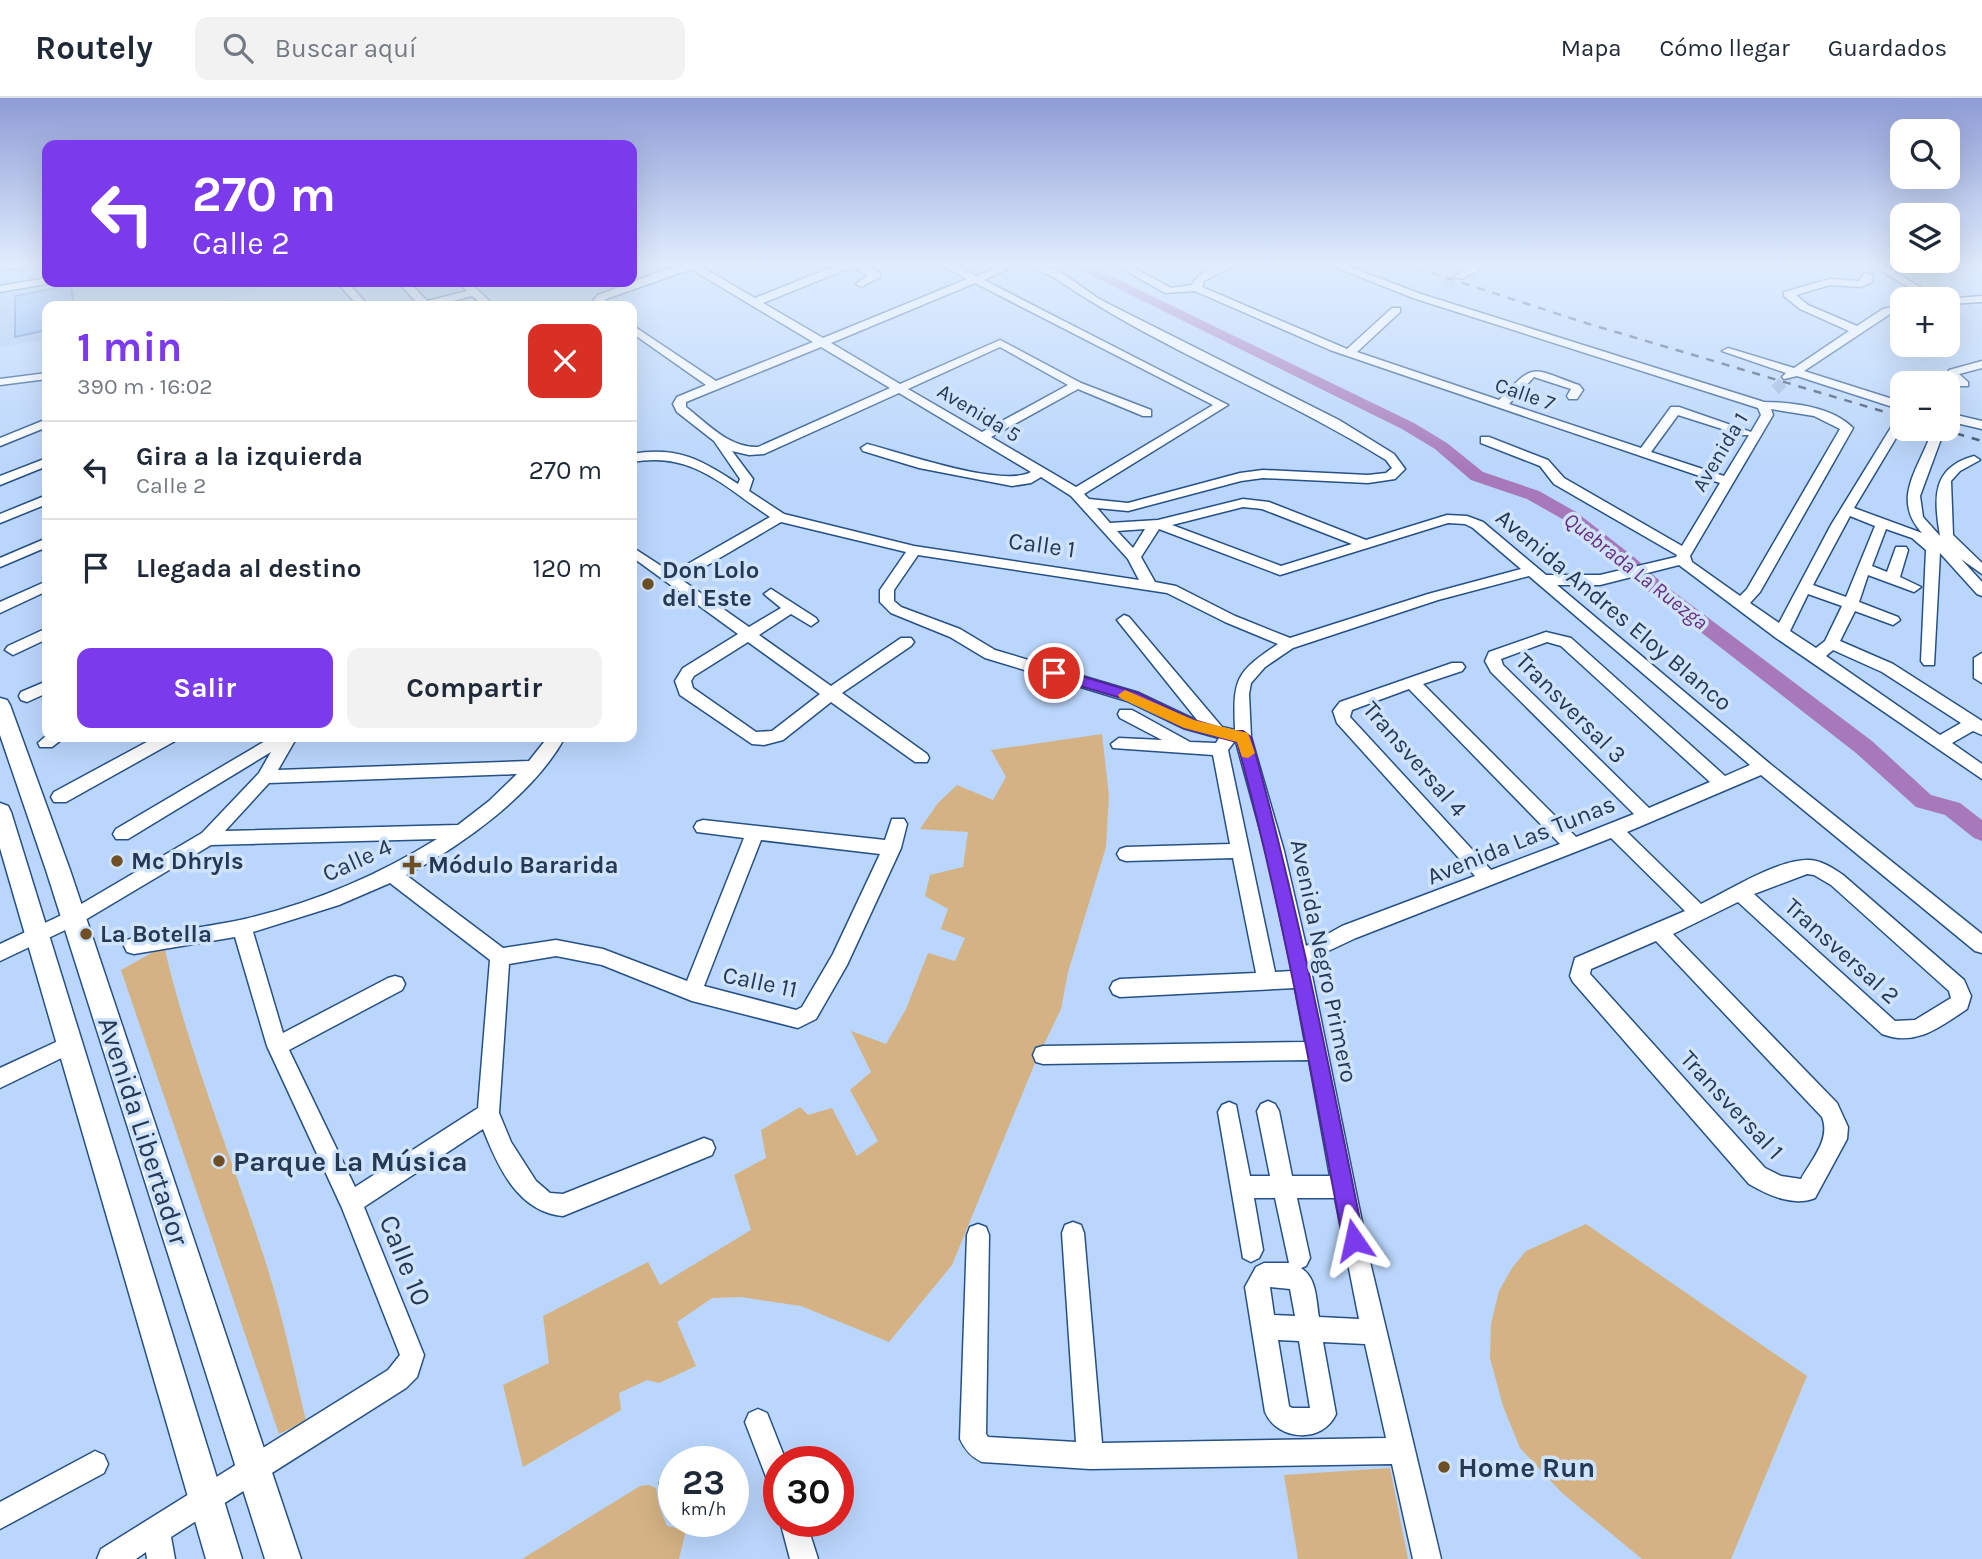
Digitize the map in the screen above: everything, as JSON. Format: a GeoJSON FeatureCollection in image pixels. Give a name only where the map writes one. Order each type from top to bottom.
{"type":"FeatureCollection","features":[{"type":"Feature","properties":{"kind":"main road","name":"Avenida Libertador"},"geometry":{"type":"LineString","coordinates":[[0,705],[284,1559]]}},
{"type":"Feature","properties":{"kind":"main road","name":"Avenida Libertador"},"geometry":{"type":"LineString","coordinates":[[0,812],[224,1559]]}},
{"type":"Feature","properties":{"kind":"street"},"geometry":{"type":"LineString","coordinates":[[637,331],[715,386]]}},
{"type":"Feature","properties":{"kind":"street","name":"Avenida 5"},"geometry":{"type":"LineString","coordinates":[[804,331],[1081,498],[1134,557],[1149,584]]}},
{"type":"Feature","properties":{"kind":"street"},"geometry":{"type":"LineString","coordinates":[[848,331],[681,400],[681,409],[739,451],[760,451],[1000,343],[1077,384],[1147,413]]}},
{"type":"Feature","properties":{"kind":"street"},"geometry":{"type":"LineString","coordinates":[[1077,331],[1222,405],[1081,498]]}},
{"type":"Feature","properties":{"kind":"street"},"geometry":{"type":"LineString","coordinates":[[1081,498],[1128,507],[1240,477],[1285,473],[1368,479],[1390,476],[1399,468],[1390,457],[1335,423],[1154,331]]}},
{"type":"Feature","properties":{"kind":"street","name":"Calle 7"},"geometry":{"type":"LineString","coordinates":[[1294,331],[1500,406],[1728,482]]}},
{"type":"Feature","properties":{"kind":"street"},"geometry":{"type":"LineString","coordinates":[[1349,353],[1373,331]]}},
{"type":"Feature","properties":{"kind":"street","name":"Avenida 1"},"geometry":{"type":"LineString","coordinates":[[1539,331],[1761,405],[1767,415],[1678,559]]}},
{"type":"Feature","properties":{"kind":"street"},"geometry":{"type":"LineString","coordinates":[[1790,375],[1858,331]]}},
{"type":"Feature","properties":{"kind":"street"},"geometry":{"type":"LineString","coordinates":[[1728,351],[1790,375],[1890,403]]}},
{"type":"Feature","properties":{"kind":"street"},"geometry":{"type":"LineString","coordinates":[[1964,384],[1951,374],[1982,364]]}},
{"type":"Feature","properties":{"kind":"street"},"geometry":{"type":"LineString","coordinates":[[1500,406],[1534,373],[1575,387],[1577,390],[1573,396]]}},
{"type":"Feature","properties":{"kind":"street"},"geometry":{"type":"LineString","coordinates":[[0,377],[42,375]]}},
{"type":"Feature","properties":{"kind":"street"},"geometry":{"type":"LineString","coordinates":[[0,382],[42,376]]}},
{"type":"Feature","properties":{"kind":"street"},"geometry":{"type":"LineString","coordinates":[[982,437],[1077,384]]}},
{"type":"Feature","properties":{"kind":"street"},"geometry":{"type":"LineString","coordinates":[[1761,405],[1775,390]]}},
{"type":"Feature","properties":{"kind":"street"},"geometry":{"type":"LineString","coordinates":[[1739,604],[1753,592],[1847,428],[1838,421],[1789,407],[1761,405]]}},
{"type":"Feature","properties":{"kind":"street"},"geometry":{"type":"LineString","coordinates":[[1643,454],[1675,410],[1745,432]]}},
{"type":"Feature","properties":{"kind":"street"},"geometry":{"type":"LineString","coordinates":[[1960,420],[1982,425]]}},
{"type":"Feature","properties":{"kind":"street"},"geometry":{"type":"LineString","coordinates":[[0,442],[42,425]]}},
{"type":"Feature","properties":{"kind":"street"},"geometry":{"type":"LineString","coordinates":[[717,436],[723,452],[747,480],[742,492]]}},
{"type":"Feature","properties":{"kind":"street"},"geometry":{"type":"LineString","coordinates":[[1782,634],[1846,510],[1890,439]]}},
{"type":"Feature","properties":{"kind":"street"},"geometry":{"type":"LineString","coordinates":[[1485,440],[1544,463],[1559,481],[1678,559],[1982,773]]}},
{"type":"Feature","properties":{"kind":"street"},"geometry":{"type":"LineString","coordinates":[[1934,441],[1913,496],[1916,517],[1982,591]]}},
{"type":"Feature","properties":{"kind":"street"},"geometry":{"type":"LineString","coordinates":[[867,448],[919,464],[1012,482],[1026,480],[1041,472]]}},
{"type":"Feature","properties":{"kind":"street","name":"Calle 1"},"geometry":{"type":"LineString","coordinates":[[637,457],[670,455],[699,464],[779,517],[914,550],[1171,589],[1230,619],[1281,638],[1288,644]]}},
{"type":"Feature","properties":{"kind":"street"},"geometry":{"type":"LineString","coordinates":[[1929,661],[1945,550],[1945,481],[1955,468],[1975,460]]}},
{"type":"Feature","properties":{"kind":"street"},"geometry":{"type":"LineString","coordinates":[[0,481],[42,463]]}},
{"type":"Feature","properties":{"kind":"street"},"geometry":{"type":"LineString","coordinates":[[0,519],[42,501]]}},
{"type":"Feature","properties":{"kind":"street"},"geometry":{"type":"LineString","coordinates":[[1108,527],[1156,524],[1243,503],[1264,505],[1367,545]]}},
{"type":"Feature","properties":{"kind":"street"},"geometry":{"type":"LineString","coordinates":[[1846,510],[1905,529],[1982,570]]}},
{"type":"Feature","properties":{"kind":"street"},"geometry":{"type":"LineString","coordinates":[[671,580],[779,517]]}},
{"type":"Feature","properties":{"kind":"street","name":"Avenida Andres Eloy Blanco"},"geometry":{"type":"LineString","coordinates":[[1156,524],[1280,571],[1456,518],[1478,525],[1763,767],[1982,945]]}},
{"type":"Feature","properties":{"kind":"street"},"geometry":{"type":"LineString","coordinates":[[1134,557],[1156,524]]}},
{"type":"Feature","properties":{"kind":"street"},"geometry":{"type":"LineString","coordinates":[[1815,657],[1830,644],[1851,604],[1877,532],[1883,524]]}},
{"type":"Feature","properties":{"kind":"street"},"geometry":{"type":"LineString","coordinates":[[0,563],[42,544]]}},
{"type":"Feature","properties":{"kind":"street"},"geometry":{"type":"LineString","coordinates":[[914,550],[887,590],[885,597],[888,604],[990,653],[1133,697],[1228,739]]}},
{"type":"Feature","properties":{"kind":"street"},"geometry":{"type":"LineString","coordinates":[[1892,579],[1901,550]]}},
{"type":"Feature","properties":{"kind":"street"},"geometry":{"type":"LineString","coordinates":[[637,555],[921,758]]}},
{"type":"Feature","properties":{"kind":"street","name":"Avenida Negro Primero"},"geometry":{"type":"LineString","coordinates":[[1427,1559],[1374,1332],[1275,851],[1228,739],[1244,681],[1260,663],[1288,644],[1433,597],[1539,575],[1587,581],[1608,578],[1678,559]]}},
{"type":"Feature","properties":{"kind":"street"},"geometry":{"type":"LineString","coordinates":[[1865,569],[1914,587]]}},
{"type":"Feature","properties":{"kind":"street"},"geometry":{"type":"LineString","coordinates":[[1804,587],[1894,620]]}},
{"type":"Feature","properties":{"kind":"street"},"geometry":{"type":"LineString","coordinates":[[0,608],[42,588]]}},
{"type":"Feature","properties":{"kind":"street"},"geometry":{"type":"LineString","coordinates":[[771,594],[811,621]]}},
{"type":"Feature","properties":{"kind":"street"},"geometry":{"type":"LineString","coordinates":[[791,608],[688,672],[683,681],[686,691],[752,738],[777,736],[831,694],[906,642]]}},
{"type":"Feature","properties":{"kind":"street"},"geometry":{"type":"LineString","coordinates":[[1124,620],[1228,739],[1242,852],[1267,981]]}},
{"type":"Feature","properties":{"kind":"street"},"geometry":{"type":"LineString","coordinates":[[13,650],[42,636]]}},
{"type":"Feature","properties":{"kind":"street","name":"Transversal 3"},"geometry":{"type":"LineString","coordinates":[[1646,815],[1496,668],[1494,656],[1546,637],[1566,642],[1722,783]]}},
{"type":"Feature","properties":{"kind":"street"},"geometry":{"type":"LineString","coordinates":[[1830,644],[1866,656],[1978,726]]}},
{"type":"Feature","properties":{"kind":"street"},"geometry":{"type":"LineString","coordinates":[[1982,658],[1982,678]]}},
{"type":"Feature","properties":{"kind":"street"},"geometry":{"type":"LineString","coordinates":[[1412,682],[1457,667]]}},
{"type":"Feature","properties":{"kind":"street","name":"Transversal 4"},"geometry":{"type":"LineString","coordinates":[[1489,879],[1343,719],[1341,711],[1346,705],[1412,682],[1573,846]]}},
{"type":"Feature","properties":{"kind":"street"},"geometry":{"type":"LineString","coordinates":[[27,695],[42,688]]}},
{"type":"Feature","properties":{"kind":"street"},"geometry":{"type":"LineString","coordinates":[[1126,714],[1186,746]]}},
{"type":"Feature","properties":{"kind":"street"},"geometry":{"type":"LineString","coordinates":[[1939,743],[1978,726]]}},
{"type":"Feature","properties":{"kind":"street"},"geometry":{"type":"LineString","coordinates":[[1119,744],[1186,746],[1228,739]]}},
{"type":"Feature","properties":{"kind":"street"},"geometry":{"type":"LineString","coordinates":[[60,797],[160,742]]}},
{"type":"Feature","properties":{"kind":"street"},"geometry":{"type":"LineString","coordinates":[[121,834],[276,742]]}},
{"type":"Feature","properties":{"kind":"street"},"geometry":{"type":"LineString","coordinates":[[0,953],[73,918],[208,838],[265,777],[286,742]]}},
{"type":"Feature","properties":{"kind":"street","name":"Calle 4"},"geometry":{"type":"LineString","coordinates":[[134,946],[242,928],[318,904],[393,874],[463,832],[536,767],[553,742]]}},
{"type":"Feature","properties":{"kind":"street"},"geometry":{"type":"LineString","coordinates":[[265,777],[536,767]]}},
{"type":"Feature","properties":{"kind":"street","name":"Avenida Las Tunas"},"geometry":{"type":"LineString","coordinates":[[1301,971],[1319,946],[1349,932],[1614,830],[1763,767]]}},
{"type":"Feature","properties":{"kind":"street","name":"Calle 11"},"geometry":{"type":"LineString","coordinates":[[500,957],[556,948],[603,957],[692,992],[798,1019],[809,1013],[840,959],[892,848],[898,824]]}},
{"type":"Feature","properties":{"kind":"street"},"geometry":{"type":"LineString","coordinates":[[703,827],[892,848]]}},
{"type":"Feature","properties":{"kind":"street"},"geometry":{"type":"LineString","coordinates":[[1614,830],[1699,914]]}},
{"type":"Feature","properties":{"kind":"street"},"geometry":{"type":"LineString","coordinates":[[208,838],[463,832]]}},
{"type":"Feature","properties":{"kind":"street"},"geometry":{"type":"LineString","coordinates":[[692,992],[755,832]]}},
{"type":"Feature","properties":{"kind":"street"},"geometry":{"type":"LineString","coordinates":[[1126,854],[1242,852]]}},
{"type":"Feature","properties":{"kind":"street","name":"Transversal 2"},"geometry":{"type":"LineString","coordinates":[[1699,914],[1740,893],[1803,867],[1816,868],[1826,873],[1957,986],[1961,996],[1960,1003],[1913,1032],[1900,1033],[1889,1028],[1740,893]]}},
{"type":"Feature","properties":{"kind":"street"},"geometry":{"type":"LineString","coordinates":[[393,874],[500,957],[488,1113],[495,1137],[530,1190],[545,1203],[563,1205],[704,1148]]}},
{"type":"Feature","properties":{"kind":"street","name":"Transversal 1"},"geometry":{"type":"LineString","coordinates":[[1657,930],[1830,1110],[1837,1127],[1836,1139],[1807,1190],[1791,1191],[1773,1186],[1757,1177],[1580,976],[1582,964],[1657,930],[1699,914]]}},
{"type":"Feature","properties":{"kind":"street","name":"Calle 10"},"geometry":{"type":"LineString","coordinates":[[111,1559],[397,1379],[408,1368],[412,1355],[351,1203],[277,1046],[242,928]]}},
{"type":"Feature","properties":{"kind":"street"},"geometry":{"type":"LineString","coordinates":[[1120,988],[1267,981],[1301,971]]}},
{"type":"Feature","properties":{"kind":"street"},"geometry":{"type":"LineString","coordinates":[[277,1046],[395,984]]}},
{"type":"Feature","properties":{"kind":"street"},"geometry":{"type":"LineString","coordinates":[[0,1078],[71,1044]]}},
{"type":"Feature","properties":{"kind":"street"},"geometry":{"type":"LineString","coordinates":[[1043,1055],[1318,1051]]}},
{"type":"Feature","properties":{"kind":"street"},"geometry":{"type":"LineString","coordinates":[[1268,1111],[1298,1258]]}},
{"type":"Feature","properties":{"kind":"street"},"geometry":{"type":"LineString","coordinates":[[1229,1112],[1251,1250]]}},
{"type":"Feature","properties":{"kind":"street"},"geometry":{"type":"LineString","coordinates":[[351,1203],[488,1113]]}},
{"type":"Feature","properties":{"kind":"street"},"geometry":{"type":"LineString","coordinates":[[1240,1187],[1344,1187]]}},
{"type":"Feature","properties":{"kind":"street"},"geometry":{"type":"LineString","coordinates":[[1073,1233],[1090,1456]]}},
{"type":"Feature","properties":{"kind":"street"},"geometry":{"type":"LineString","coordinates":[[978,1235],[974,1439],[982,1449],[1090,1456],[1402,1451]]}},
{"type":"Feature","properties":{"kind":"street"},"geometry":{"type":"LineString","coordinates":[[1264,1275],[1290,1275],[1301,1282],[1308,1329],[1323,1413],[1317,1421],[1287,1421],[1278,1412],[1257,1287],[1264,1275]]}},
{"type":"Feature","properties":{"kind":"street"},"geometry":{"type":"LineString","coordinates":[[1264,1327],[1374,1332]]}},
{"type":"Feature","properties":{"kind":"street"},"geometry":{"type":"LineString","coordinates":[[758,1422],[767,1446]]}},
{"type":"Feature","properties":{"kind":"street"},"geometry":{"type":"LineString","coordinates":[[0,1516],[95,1464]]}},
{"type":"Feature","properties":{"kind":"street"},"geometry":{"type":"LineString","coordinates":[[156,1530],[161,1559]]}},
{"type":"Feature","properties":{"kind":"street"},"geometry":{"type":"LineString","coordinates":[[798,1537],[804,1559]]}},
{"type":"Feature","properties":{"kind":"shaded area"},"geometry":{"type":"Polygon","coordinates":[[[0,331],[42,331],[42,340],[0,347],[0,331]]]}},
{"type":"Feature","properties":{"kind":"shaded area"},"geometry":{"type":"Polygon","coordinates":[[[1102,734],[1109,796],[1106,847],[1068,972],[1061,1009],[1035,1063],[952,1265],[889,1342],[801,1306],[741,1297],[712,1298],[677,1322],[696,1366],[659,1383],[647,1380],[619,1393],[621,1410],[523,1467],[503,1385],[549,1363],[543,1316],[648,1262],[660,1285],[751,1230],[734,1175],[766,1158],[761,1130],[800,1107],[808,1115],[832,1108],[857,1156],[878,1141],[850,1090],[871,1072],[851,1031],[886,1044],[906,1009],[928,953],[955,961],[965,938],[941,929],[948,909],[925,896],[930,875],[963,867],[968,832],[920,829],[938,803],[957,785],[993,800],[1006,777],[991,750],[1102,734]]]}},
{"type":"Feature","properties":{"kind":"shaded area"},"geometry":{"type":"Polygon","coordinates":[[[164,946],[196,1060],[267,1267],[291,1355],[306,1421],[279,1434],[121,970],[164,946]]]}},
{"type":"Feature","properties":{"kind":"shaded area"},"geometry":{"type":"Polygon","coordinates":[[[1586,1224],[1807,1376],[1731,1559],[1642,1559],[1562,1493],[1520,1448],[1503,1406],[1490,1358],[1491,1324],[1499,1291],[1526,1251],[1586,1224]]]}},
{"type":"Feature","properties":{"kind":"shaded area"},"geometry":{"type":"Polygon","coordinates":[[[1390,1468],[1408,1559],[1298,1559],[1284,1475],[1390,1468]]]}},
{"type":"Feature","properties":{"kind":"shaded area"},"geometry":{"type":"Polygon","coordinates":[[[649,1485],[656,1488],[658,1537],[684,1537],[679,1559],[522,1559],[640,1486],[649,1485]]]}},
{"type":"Feature","properties":{"kind":"building"},"geometry":{"type":"Polygon","coordinates":[[[15,331],[42,331],[15,337],[15,331]]]}},
{"type":"Feature","properties":{"kind":"waterway","name":"Quebrada La Ruezga"},"geometry":{"type":"LineString","coordinates":[[1213,331],[1408,426],[1441,446],[1477,476],[1533,495],[1570,516],[1628,561],[1655,587],[1864,747],[1924,801],[1952,809],[1982,832]]}},
{"type":"Feature","properties":{"kind":"tunnel"},"geometry":{"type":"LineString","coordinates":[[1775,390],[1788,377]]}},
{"type":"Feature","properties":{"kind":"railway"},"geometry":{"type":"LineString","coordinates":[[1613,331],[1890,413]]}},
{"type":"Feature","properties":{"kind":"railway"},"geometry":{"type":"LineString","coordinates":[[1960,435],[1982,441]]}},
{"type":"Feature","properties":{"kind":"slow traffic"},"geometry":{"type":"LineString","coordinates":[[1125,695],[1189,724],[1243,737],[1248,753]]}},
{"type":"Feature","properties":{"kind":"place","name":"Don Lolo del Este"},"geometry":{"type":"Point","coordinates":[648,584]}},
{"type":"Feature","properties":{"kind":"place","name":"Mc Dhryls"},"geometry":{"type":"Point","coordinates":[117,861]}},
{"type":"Feature","properties":{"kind":"place","name":"Módulo Bararida"},"geometry":{"type":"Point","coordinates":[412,865]}},
{"type":"Feature","properties":{"kind":"place","name":"La Botella"},"geometry":{"type":"Point","coordinates":[86,934]}},
{"type":"Feature","properties":{"kind":"place","name":"Parque La Música"},"geometry":{"type":"Point","coordinates":[219,1161]}},
{"type":"Feature","properties":{"kind":"place","name":"Home Run"},"geometry":{"type":"Point","coordinates":[1444,1467]}},
{"type":"Feature","properties":{"kind":"route"},"geometry":{"type":"LineString","coordinates":[[1054,673],[1133,697],[1189,724],[1243,737],[1275,851],[1300,962],[1354,1240]]}}]}
